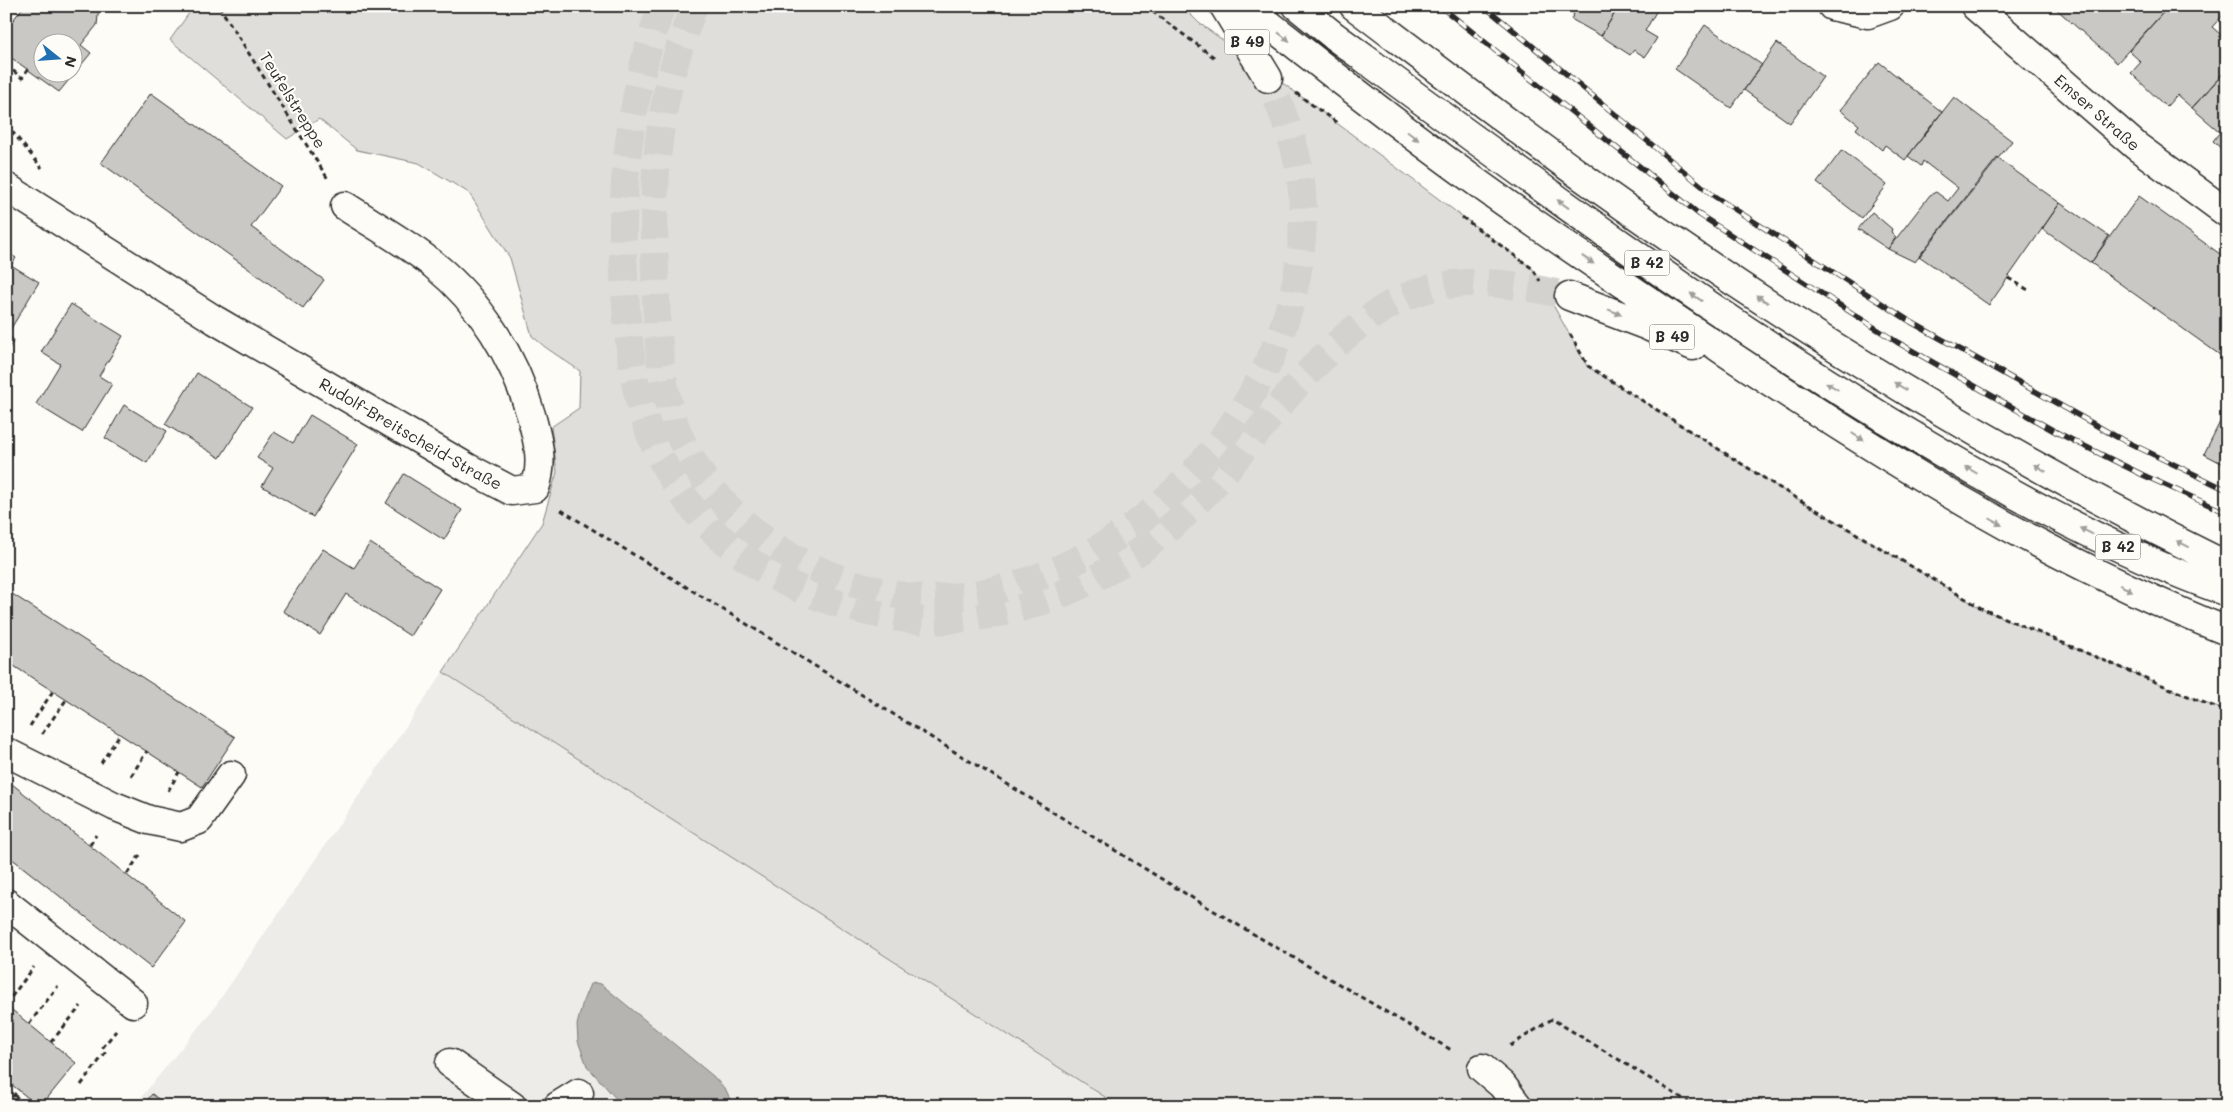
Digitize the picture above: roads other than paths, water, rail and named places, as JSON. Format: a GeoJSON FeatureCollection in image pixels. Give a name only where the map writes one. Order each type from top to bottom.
{"type":"FeatureCollection","features":[{"type":"Feature","properties":{"kind":"main road","name":"B 49"},"geometry":{"type":"LineString","coordinates":[[1224,6],[1268,78]]}},
{"type":"Feature","properties":{"kind":"main road","name":"B 42"},"geometry":{"type":"LineString","coordinates":[[1246,6],[1352,90],[1479,184],[1592,263],[1772,383],[2001,524],[2113,582],[2227,631]]}},
{"type":"Feature","properties":{"kind":"main road","name":"B 42"},"geometry":{"type":"LineString","coordinates":[[1297,6],[1372,64],[1624,248],[1747,332],[1853,399],[1970,469],[2066,522],[2152,562],[2227,592]]}},
{"type":"Feature","properties":{"kind":"main road"},"geometry":{"type":"LineString","coordinates":[[1354,6],[1590,182],[1768,303],[1918,398],[2122,514],[2227,566]]}},
{"type":"Feature","properties":{"kind":"main road"},"geometry":{"type":"LineString","coordinates":[[1832,6],[1868,14],[1890,6]]}},
{"type":"Feature","properties":{"kind":"main road","name":"Emser Straße"},"geometry":{"type":"LineString","coordinates":[[1974,6],[2136,146],[2227,213]]}},
{"type":"Feature","properties":{"kind":"main road","name":"Rudolf-Breitscheid-Straße"},"geometry":{"type":"LineString","coordinates":[[6,187],[215,320],[468,468],[512,491],[535,488],[541,465],[539,443],[526,397],[503,345],[466,294],[433,264],[345,206]]}},
{"type":"Feature","properties":{"kind":"main road","name":"B 49"},"geometry":{"type":"LineString","coordinates":[[1569,296],[1645,324],[1772,383]]}},
{"type":"Feature","properties":{"kind":"main road"},"geometry":{"type":"LineString","coordinates":[[14,756],[114,806],[149,820],[181,827],[199,820],[231,775]]}},
{"type":"Feature","properties":{"kind":"main road"},"geometry":{"type":"LineString","coordinates":[[6,903],[133,1003]]}},
{"type":"Feature","properties":{"kind":"main road"},"geometry":{"type":"LineString","coordinates":[[450,1063],[512,1106]]}},
{"type":"Feature","properties":{"kind":"main road"},"geometry":{"type":"LineString","coordinates":[[1482,1068],[1502,1085],[1518,1106]]}},
{"type":"Feature","properties":{"kind":"tunnel"},"geometry":{"type":"LineString","coordinates":[[662,6],[642,70],[635,104],[623,208],[624,275],[628,333],[637,391],[646,422],[657,451],[672,479],[689,504],[709,527],[732,548],[757,566],[802,590],[836,603],[872,613],[908,619],[939,621],[996,614],[1033,604],[1068,591],[1134,555],[1165,532],[1193,507],[1219,479],[1302,379],[1349,333],[1374,314],[1401,299],[1422,291],[1463,283],[1505,284],[1569,296]]}},
{"type":"Feature","properties":{"kind":"tunnel"},"geometry":{"type":"LineString","coordinates":[[694,6],[668,87],[658,148],[655,198],[654,248],[658,333],[665,386],[680,437],[689,455],[712,489],[740,519],[772,544],[805,564],[841,579],[880,591],[919,598],[937,598],[1010,586],[1079,559],[1143,518],[1199,466],[1245,405],[1279,338],[1299,266],[1302,192],[1298,162],[1290,134],[1268,78]]}},
{"type":"Feature","properties":{"kind":"railway"},"geometry":{"type":"LineString","coordinates":[[1440,6],[1700,215],[1897,342],[2056,432],[2143,475],[2227,513]]}},
{"type":"Feature","properties":{"kind":"railway"},"geometry":{"type":"LineString","coordinates":[[1484,6],[1714,196],[1911,322],[2117,437],[2227,490]]}}]}
